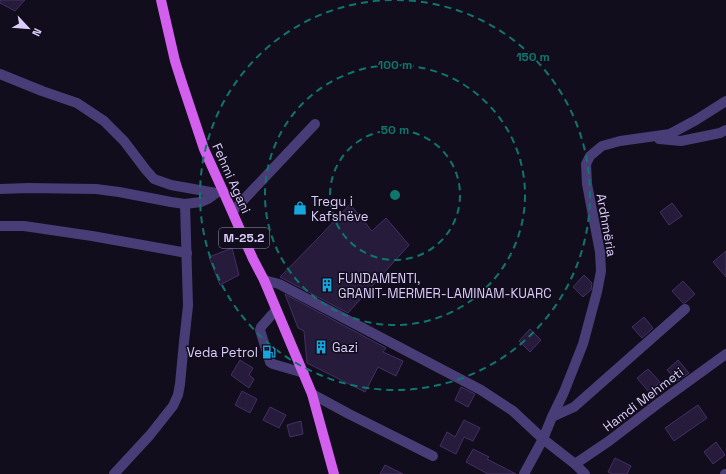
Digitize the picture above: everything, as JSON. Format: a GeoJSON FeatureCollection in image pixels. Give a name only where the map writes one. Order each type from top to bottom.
{"type":"FeatureCollection","features":[{"type":"Feature","properties":{"kind":"main road","name":"Fehmi Agani"},"geometry":{"type":"LineString","coordinates":[[161,0],[174,61],[204,149],[220,192],[226,198],[233,211],[304,373],[312,394],[334,474]]}},
{"type":"Feature","properties":{"kind":"street"},"geometry":{"type":"LineString","coordinates":[[0,74],[77,103],[104,121],[124,141],[154,179],[171,186],[220,192]]}},
{"type":"Feature","properties":{"kind":"street","name":"Ardhmëria"},"geometry":{"type":"LineString","coordinates":[[543,439],[583,344],[601,271],[600,252],[587,184],[586,164],[590,156],[602,146],[620,141],[670,134],[726,101]]}},
{"type":"Feature","properties":{"kind":"street"},"geometry":{"type":"LineString","coordinates":[[233,211],[315,124]]}},
{"type":"Feature","properties":{"kind":"street"},"geometry":{"type":"LineString","coordinates":[[644,137],[681,141],[720,133],[726,130]]}},
{"type":"Feature","properties":{"kind":"street"},"geometry":{"type":"LineString","coordinates":[[0,189],[96,189],[185,204],[201,202],[220,192]]}},
{"type":"Feature","properties":{"kind":"street"},"geometry":{"type":"LineString","coordinates":[[118,473],[150,436],[173,406],[178,395],[188,306],[185,204]]}},
{"type":"Feature","properties":{"kind":"street"},"geometry":{"type":"LineString","coordinates":[[0,226],[24,226],[187,253]]}},
{"type":"Feature","properties":{"kind":"street"},"geometry":{"type":"LineString","coordinates":[[264,280],[279,284],[480,390],[513,411],[543,439],[575,464],[585,474]]}},
{"type":"Feature","properties":{"kind":"street"},"geometry":{"type":"LineString","coordinates":[[552,418],[574,407],[685,309]]}},
{"type":"Feature","properties":{"kind":"street"},"geometry":{"type":"LineString","coordinates":[[276,310],[260,330],[270,362],[304,373]]}},
{"type":"Feature","properties":{"kind":"street","name":"Hamdi Mehmeti"},"geometry":{"type":"LineString","coordinates":[[575,464],[609,441],[726,354]]}},
{"type":"Feature","properties":{"kind":"street"},"geometry":{"type":"LineString","coordinates":[[312,394],[433,456]]}},
{"type":"Feature","properties":{"kind":"street"},"geometry":{"type":"LineString","coordinates":[[524,474],[543,439]]}},
{"type":"Feature","properties":{"kind":"building"},"geometry":{"type":"Polygon","coordinates":[[[0,0],[25,0],[15,11],[0,3],[0,0]]]}},
{"type":"Feature","properties":{"kind":"building"},"geometry":{"type":"Polygon","coordinates":[[[672,203],[682,216],[669,225],[660,212],[672,203]]]}},
{"type":"Feature","properties":{"kind":"building","name":"FUNDAMENTI, GRANIT-MERMER-LAMINAM-KUARC"},"geometry":{"type":"Polygon","coordinates":[[[350,204],[372,231],[386,218],[409,245],[348,313],[280,277],[350,204]]]}},
{"type":"Feature","properties":{"kind":"building"},"geometry":{"type":"Polygon","coordinates":[[[232,248],[239,275],[220,285],[209,257],[232,248]]]}},
{"type":"Feature","properties":{"kind":"building"},"geometry":{"type":"Polygon","coordinates":[[[726,251],[726,277],[713,262],[726,251]]]}},
{"type":"Feature","properties":{"kind":"building"},"geometry":{"type":"Polygon","coordinates":[[[584,275],[592,283],[591,290],[583,297],[573,287],[584,275]]]}},
{"type":"Feature","properties":{"kind":"building"},"geometry":{"type":"Polygon","coordinates":[[[683,281],[695,294],[685,303],[683,303],[672,291],[683,281]]]}},
{"type":"Feature","properties":{"kind":"building"},"geometry":{"type":"Polygon","coordinates":[[[285,294],[386,348],[383,352],[403,361],[396,376],[378,367],[365,392],[307,363],[304,331],[298,328],[285,294]]]}},
{"type":"Feature","properties":{"kind":"building"},"geometry":{"type":"Polygon","coordinates":[[[644,317],[653,328],[642,338],[632,327],[644,317]]]}},
{"type":"Feature","properties":{"kind":"building"},"geometry":{"type":"Polygon","coordinates":[[[530,329],[541,340],[530,352],[519,341],[530,329]]]}},
{"type":"Feature","properties":{"kind":"building"},"geometry":{"type":"Polygon","coordinates":[[[240,360],[253,368],[249,375],[254,379],[249,388],[231,375],[240,360]]]}},
{"type":"Feature","properties":{"kind":"building"},"geometry":{"type":"Polygon","coordinates":[[[678,360],[689,373],[677,381],[667,370],[678,360]]]}},
{"type":"Feature","properties":{"kind":"building"},"geometry":{"type":"Polygon","coordinates":[[[648,369],[660,382],[649,392],[637,378],[648,369]]]}},
{"type":"Feature","properties":{"kind":"building"},"geometry":{"type":"Polygon","coordinates":[[[461,387],[475,394],[468,407],[455,400],[461,387]]]}},
{"type":"Feature","properties":{"kind":"building"},"geometry":{"type":"Polygon","coordinates":[[[242,391],[257,399],[250,413],[235,405],[242,391]]]}},
{"type":"Feature","properties":{"kind":"building"},"geometry":{"type":"Polygon","coordinates":[[[698,405],[707,418],[674,441],[665,428],[698,405]]]}},
{"type":"Feature","properties":{"kind":"building"},"geometry":{"type":"Polygon","coordinates":[[[270,407],[286,415],[279,428],[263,420],[270,407]]]}},
{"type":"Feature","properties":{"kind":"building"},"geometry":{"type":"Polygon","coordinates":[[[464,420],[480,428],[473,441],[464,437],[456,454],[440,446],[447,432],[455,437],[464,420]]]}},
{"type":"Feature","properties":{"kind":"building"},"geometry":{"type":"Polygon","coordinates":[[[301,421],[303,434],[290,437],[287,425],[301,421]]]}},
{"type":"Feature","properties":{"kind":"building"},"geometry":{"type":"Polygon","coordinates":[[[716,442],[725,455],[713,464],[704,452],[716,442]]]}},
{"type":"Feature","properties":{"kind":"building"},"geometry":{"type":"Polygon","coordinates":[[[473,449],[489,457],[487,459],[516,474],[488,474],[466,462],[473,449]]]}},
{"type":"Feature","properties":{"kind":"building"},"geometry":{"type":"Polygon","coordinates":[[[615,458],[631,466],[627,474],[613,474],[608,472],[615,458]]]}},
{"type":"Feature","properties":{"kind":"building"},"geometry":{"type":"Polygon","coordinates":[[[385,465],[403,474],[380,474],[385,465]]]}},
{"type":"Feature","properties":{"kind":"place","name":"Tregu i Kafshëve"},"geometry":{"type":"Point","coordinates":[300,208]}},
{"type":"Feature","properties":{"kind":"place","name":"FUNDAMENTI, GRANIT-MERMER-LAMINAM-KUARC"},"geometry":{"type":"Point","coordinates":[327,285]}},
{"type":"Feature","properties":{"kind":"place","name":"Gazi"},"geometry":{"type":"Point","coordinates":[321,347]}},
{"type":"Feature","properties":{"kind":"place","name":"Veda Petrol"},"geometry":{"type":"Point","coordinates":[269,352]}}]}
